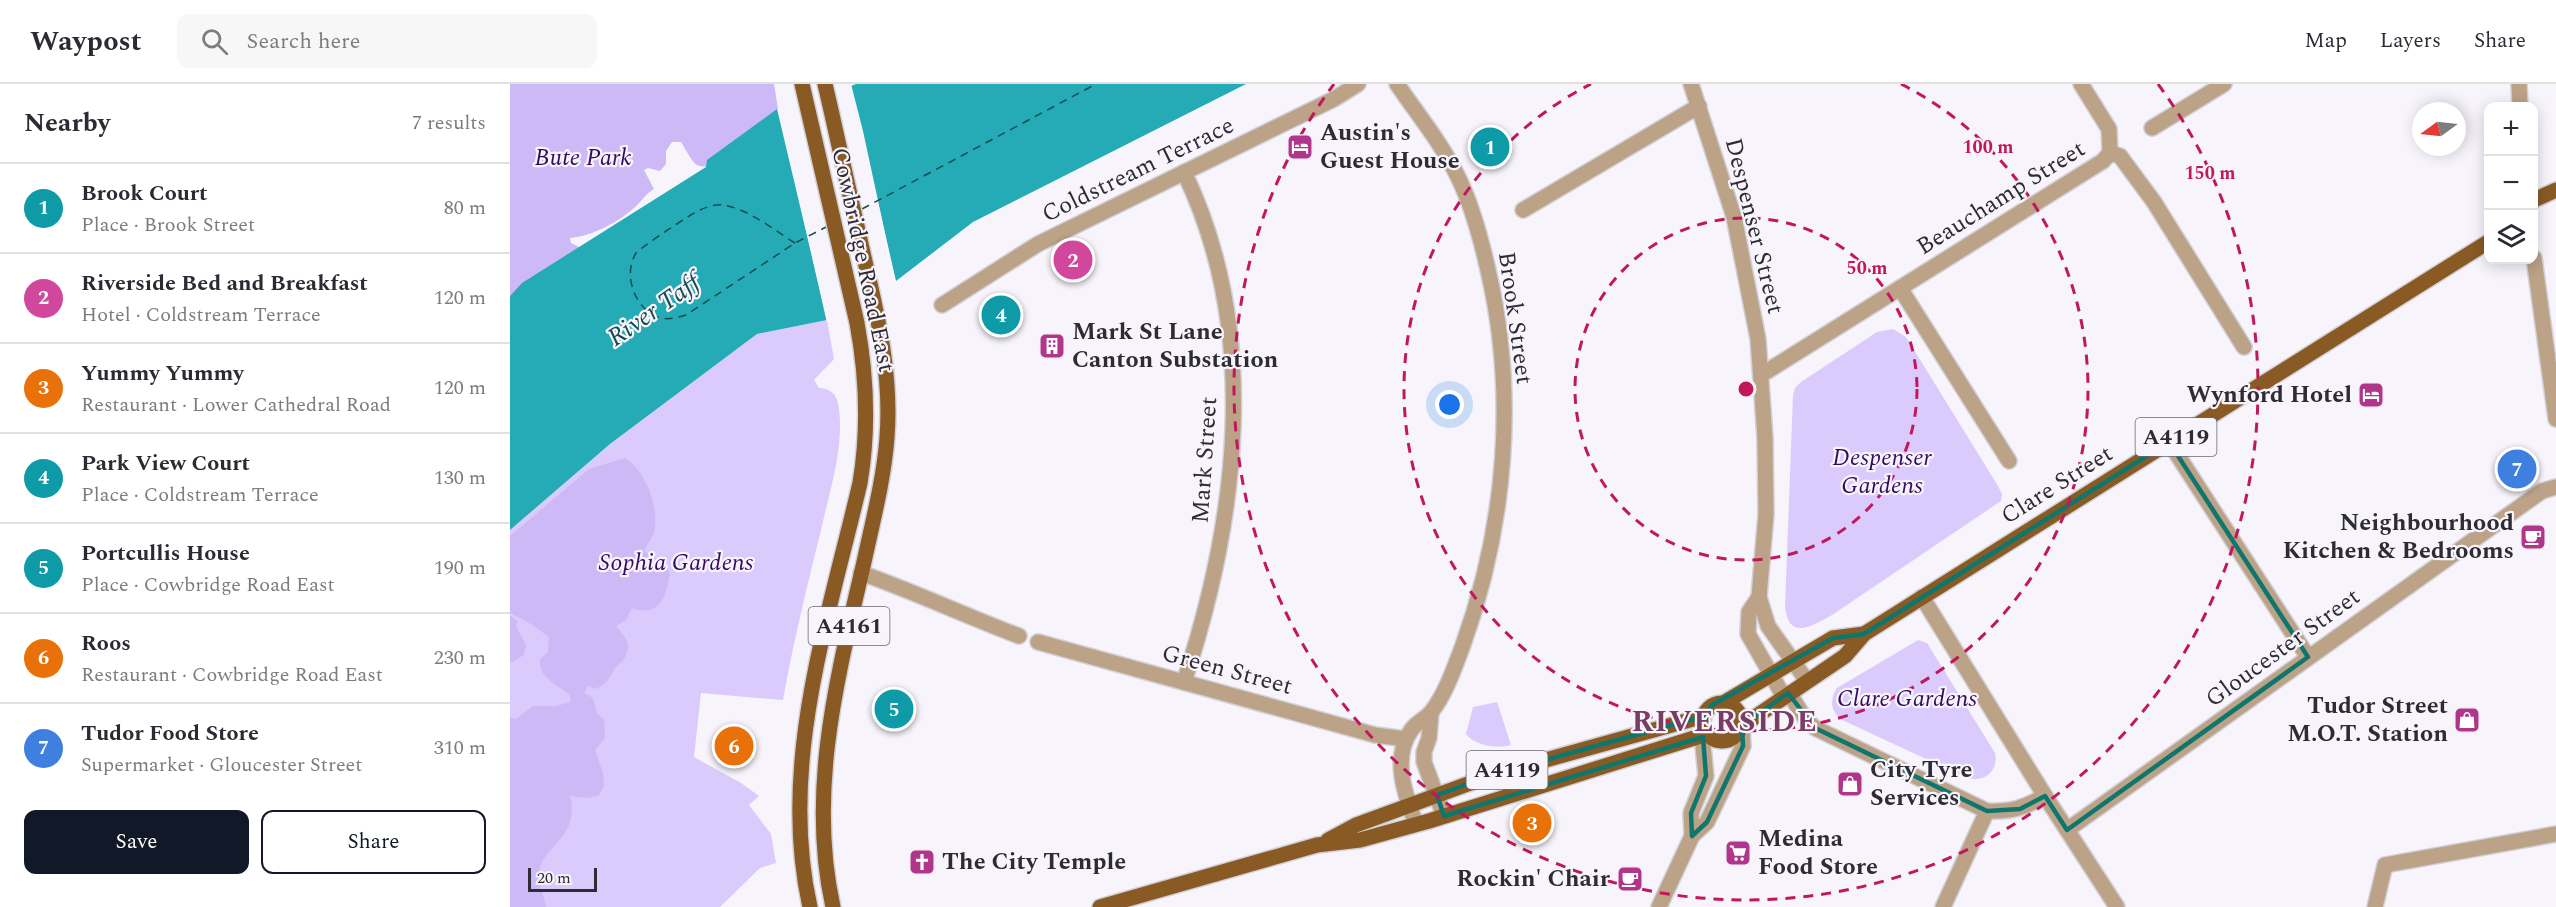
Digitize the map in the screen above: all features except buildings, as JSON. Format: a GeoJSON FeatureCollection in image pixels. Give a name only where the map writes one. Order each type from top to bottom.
{"type":"FeatureCollection","features":[{"type":"Feature","properties":{"kind":"main road","name":"Cowbridge Road East"},"geometry":{"type":"LineString","coordinates":[[802,84],[857,323],[866,379],[865,453],[816,668],[804,741],[800,825],[805,883],[810,907]]}},
{"type":"Feature","properties":{"kind":"main road","name":"Cowbridge Road East"},"geometry":{"type":"LineString","coordinates":[[825,84],[875,306],[887,373],[888,434],[880,492],[828,729],[824,778],[824,842],[834,907]]}},
{"type":"Feature","properties":{"kind":"main road"},"geometry":{"type":"LineString","coordinates":[[2538,198],[2556,190]]}},
{"type":"Feature","properties":{"kind":"main road","name":"Clare Street"},"geometry":{"type":"LineString","coordinates":[[1707,734],[1718,741],[1735,737],[1742,726],[1845,656],[1864,633],[2484,245]]}},
{"type":"Feature","properties":{"kind":"main road","name":"Clare Street"},"geometry":{"type":"LineString","coordinates":[[1704,716],[1712,705],[1725,702],[1833,638],[1864,633]]}},
{"type":"Feature","properties":{"kind":"main road"},"geometry":{"type":"LineString","coordinates":[[1725,702],[1740,712],[1742,726]]}},
{"type":"Feature","properties":{"kind":"main road"},"geometry":{"type":"LineString","coordinates":[[1704,716],[1703,728],[1707,734]]}},
{"type":"Feature","properties":{"kind":"main road","name":"A4119"},"geometry":{"type":"LineString","coordinates":[[1317,845],[1356,825],[1495,774],[1704,716]]}},
{"type":"Feature","properties":{"kind":"main road","name":"A4119"},"geometry":{"type":"LineString","coordinates":[[1100,907],[1317,845],[1360,840],[1707,734]]}},
{"type":"Feature","properties":{"kind":"street","name":"Coldstream Terrace"},"geometry":{"type":"LineString","coordinates":[[942,305],[1030,248],[1334,99],[1358,84]]}},
{"type":"Feature","properties":{"kind":"street","name":"Brook Street"},"geometry":{"type":"LineString","coordinates":[[1397,84],[1449,160],[1471,207],[1495,302],[1503,374],[1504,445],[1491,545],[1462,647],[1431,712],[1429,738],[1424,753],[1424,762],[1444,816]]}},
{"type":"Feature","properties":{"kind":"street","name":"Despenser Street"},"geometry":{"type":"LineString","coordinates":[[1691,84],[1734,217],[1744,259],[1761,375],[1766,514],[1759,597],[1768,626],[1807,681]]}},
{"type":"Feature","properties":{"kind":"street"},"geometry":{"type":"LineString","coordinates":[[2081,84],[2109,129],[2110,153],[2120,156],[2154,202],[2244,347]]}},
{"type":"Feature","properties":{"kind":"street"},"geometry":{"type":"LineString","coordinates":[[2152,128],[2224,84]]}},
{"type":"Feature","properties":{"kind":"street"},"geometry":{"type":"LineString","coordinates":[[2519,84],[2520,102]]}},
{"type":"Feature","properties":{"kind":"street"},"geometry":{"type":"LineString","coordinates":[[1523,210],[1700,106]]}},
{"type":"Feature","properties":{"kind":"street","name":"Beauchamp Street"},"geometry":{"type":"LineString","coordinates":[[1761,375],[2103,161],[2110,153]]}},
{"type":"Feature","properties":{"kind":"street","name":"Mark Street"},"geometry":{"type":"LineString","coordinates":[[1184,172],[1208,231],[1225,295],[1233,358],[1233,426],[1228,501],[1208,602],[1184,682]]}},
{"type":"Feature","properties":{"kind":"street"},"geometry":{"type":"LineString","coordinates":[[2535,264],[2556,419]]}},
{"type":"Feature","properties":{"kind":"street"},"geometry":{"type":"LineString","coordinates":[[1900,288],[2009,461]]}},
{"type":"Feature","properties":{"kind":"street"},"geometry":{"type":"LineString","coordinates":[[2169,442],[2308,657]]}},
{"type":"Feature","properties":{"kind":"street","name":"Gloucester Street"},"geometry":{"type":"LineString","coordinates":[[2067,830],[2542,492],[2556,487]]}},
{"type":"Feature","properties":{"kind":"street"},"geometry":{"type":"LineString","coordinates":[[861,573],[1019,636]]}},
{"type":"Feature","properties":{"kind":"street","name":"Despenser Street"},"geometry":{"type":"LineString","coordinates":[[1759,597],[1749,612],[1748,634],[1770,675],[1810,724],[1827,735],[1987,811]]}},
{"type":"Feature","properties":{"kind":"street"},"geometry":{"type":"LineString","coordinates":[[1922,597],[2045,796],[2117,907]]}},
{"type":"Feature","properties":{"kind":"street","name":"Green Street"},"geometry":{"type":"LineString","coordinates":[[1038,642],[1375,735],[1406,740]]}},
{"type":"Feature","properties":{"kind":"street","name":"Brook Street"},"geometry":{"type":"LineString","coordinates":[[1416,824],[1401,770],[1406,740],[1413,727],[1431,712]]}},
{"type":"Feature","properties":{"kind":"street"},"geometry":{"type":"LineString","coordinates":[[1659,907],[1692,836],[1707,822],[1743,747],[1742,726]]}},
{"type":"Feature","properties":{"kind":"street"},"geometry":{"type":"LineString","coordinates":[[1692,836],[1690,813],[1706,776],[1703,746],[1707,734]]}},
{"type":"Feature","properties":{"kind":"street"},"geometry":{"type":"LineString","coordinates":[[1943,907],[1987,811],[2008,812],[2020,809],[2045,796]]}},
{"type":"Feature","properties":{"kind":"street"},"geometry":{"type":"LineString","coordinates":[[2375,907],[2385,865],[2556,834]]}},
{"type":"Feature","properties":{"kind":"highlighted area"},"geometry":{"type":"Polygon","coordinates":[[[2169,442],[2308,657],[2067,830],[2045,796],[2020,809],[1987,811],[1815,728],[1788,693],[1742,726],[1743,746],[1707,822],[1692,836],[1691,813],[1706,776],[1703,737],[1444,816],[1437,795],[1495,774],[1704,716],[1712,705],[1833,638],[1864,634],[2169,442]]]}},
{"type":"Feature","properties":{"kind":"green space","name":"Bute Park"},"geometry":{"type":"Polygon","coordinates":[[[510,84],[774,84],[778,109],[726,166],[697,165],[681,142],[672,142],[666,151],[666,164],[660,171],[648,168],[644,170],[654,189],[637,206],[604,228],[587,235],[570,238],[571,243],[583,249],[510,296],[510,84]]]}},
{"type":"Feature","properties":{"kind":"green space","name":"Sophia Gardens"},"geometry":{"type":"Polygon","coordinates":[[[827,320],[834,359],[814,380],[819,388],[832,392],[836,397],[840,435],[832,484],[783,700],[701,693],[694,757],[741,783],[759,796],[749,805],[771,834],[776,863],[760,868],[720,907],[510,907],[510,530],[610,444],[757,334],[827,320]]]}},
{"type":"Feature","properties":{"kind":"green space","name":"Despenser Gardens"},"geometry":{"type":"Polygon","coordinates":[[[1893,329],[1906,337],[1998,486],[2002,494],[2001,501],[1832,615],[1809,626],[1796,627],[1787,618],[1785,607],[1795,388],[1877,332],[1893,329]]]}},
{"type":"Feature","properties":{"kind":"green space"},"geometry":{"type":"Polygon","coordinates":[[[625,458],[645,481],[653,503],[655,525],[653,535],[644,551],[664,563],[670,574],[668,582],[660,603],[649,610],[632,608],[626,620],[616,626],[627,641],[627,654],[605,683],[595,689],[588,686],[584,693],[593,698],[597,713],[604,719],[605,738],[595,750],[603,773],[604,787],[598,796],[587,798],[570,796],[572,811],[570,823],[541,865],[539,879],[546,907],[510,907],[510,717],[516,719],[533,706],[556,706],[571,702],[569,694],[549,680],[540,666],[540,659],[548,652],[549,637],[510,613],[510,536],[589,469],[625,458]]]}},
{"type":"Feature","properties":{"kind":"green space"},"geometry":{"type":"Polygon","coordinates":[[[510,616],[518,621],[516,626],[526,645],[524,655],[510,663],[510,616]]]}},
{"type":"Feature","properties":{"kind":"green space","name":"Clare Gardens"},"geometry":{"type":"Polygon","coordinates":[[[1918,640],[1927,643],[1995,753],[1995,765],[1984,777],[1967,778],[1840,719],[1834,711],[1832,700],[1837,688],[1918,640]]]}},
{"type":"Feature","properties":{"kind":"green space"},"geometry":{"type":"Polygon","coordinates":[[[1497,702],[1511,745],[1487,746],[1466,734],[1473,707],[1497,702]]]}},
{"type":"Feature","properties":{"kind":"water"},"geometry":{"type":"Polygon","coordinates":[[[856,84],[1246,84],[973,222],[896,281],[851,86],[856,84]]]}},
{"type":"Feature","properties":{"kind":"water","name":"River Taff"},"geometry":{"type":"Polygon","coordinates":[[[777,109],[827,320],[757,334],[610,444],[510,530],[510,296],[522,283],[706,167],[707,160],[777,109]]]}},
{"type":"Feature","properties":{"kind":"pier"},"geometry":{"type":"Polygon","coordinates":[[[849,84],[851,84],[863,131],[896,284],[893,282],[849,84]]]}},
{"type":"Feature","properties":{"kind":"pier"},"geometry":{"type":"Polygon","coordinates":[[[778,106],[782,113],[794,161],[829,320],[827,323],[778,106]]]}},
{"type":"Feature","properties":{"kind":"ferry route"},"geometry":{"type":"LineString","coordinates":[[862,209],[1096,84]]}},
{"type":"Feature","properties":{"kind":"ferry route"},"geometry":{"type":"LineString","coordinates":[[795,243],[760,220],[733,207],[723,205],[708,207],[677,224],[636,253],[631,270],[633,289],[641,305],[659,318],[667,319],[686,315],[795,243],[828,226]]}},
{"type":"Feature","properties":{"kind":"place","name":"Austin's Guest House"},"geometry":{"type":"Point","coordinates":[1300,147]}},
{"type":"Feature","properties":{"kind":"place","name":"Brook Court"},"geometry":{"type":"Point","coordinates":[1490,147]}},
{"type":"Feature","properties":{"kind":"place","name":"Riverside Bed and Breakfast"},"geometry":{"type":"Point","coordinates":[1073,260]}},
{"type":"Feature","properties":{"kind":"place","name":"Park View Court"},"geometry":{"type":"Point","coordinates":[1001,315]}},
{"type":"Feature","properties":{"kind":"place","name":"Mark St Lane Canton Substation"},"geometry":{"type":"Point","coordinates":[1052,346]}},
{"type":"Feature","properties":{"kind":"place","name":"Wynford Hotel"},"geometry":{"type":"Point","coordinates":[2371,395]}},
{"type":"Feature","properties":{"kind":"place","name":"Tudor Food Store"},"geometry":{"type":"Point","coordinates":[2517,469]}},
{"type":"Feature","properties":{"kind":"place","name":"Neighbourhood Kitchen & Bedrooms"},"geometry":{"type":"Point","coordinates":[2533,537]}},
{"type":"Feature","properties":{"kind":"place","name":"Portcullis House"},"geometry":{"type":"Point","coordinates":[894,709]}},
{"type":"Feature","properties":{"kind":"place","name":"Tudor Street M.O.T. Station"},"geometry":{"type":"Point","coordinates":[2467,720]}},
{"type":"Feature","properties":{"kind":"place","name":"Roos"},"geometry":{"type":"Point","coordinates":[734,746]}},
{"type":"Feature","properties":{"kind":"place","name":"City Tyre Services"},"geometry":{"type":"Point","coordinates":[1850,784]}},
{"type":"Feature","properties":{"kind":"place","name":"Yummy Yummy"},"geometry":{"type":"Point","coordinates":[1532,823]}},
{"type":"Feature","properties":{"kind":"place","name":"Medina Food Store"},"geometry":{"type":"Point","coordinates":[1738,853]}},
{"type":"Feature","properties":{"kind":"place","name":"The City Temple"},"geometry":{"type":"Point","coordinates":[922,862]}},
{"type":"Feature","properties":{"kind":"place","name":"Rockin' Chair"},"geometry":{"type":"Point","coordinates":[1630,879]}},
{"type":"Feature","properties":{"kind":"district","name":"RIVERSIDE"},"geometry":{"type":"Point","coordinates":[1725,722]}}]}
